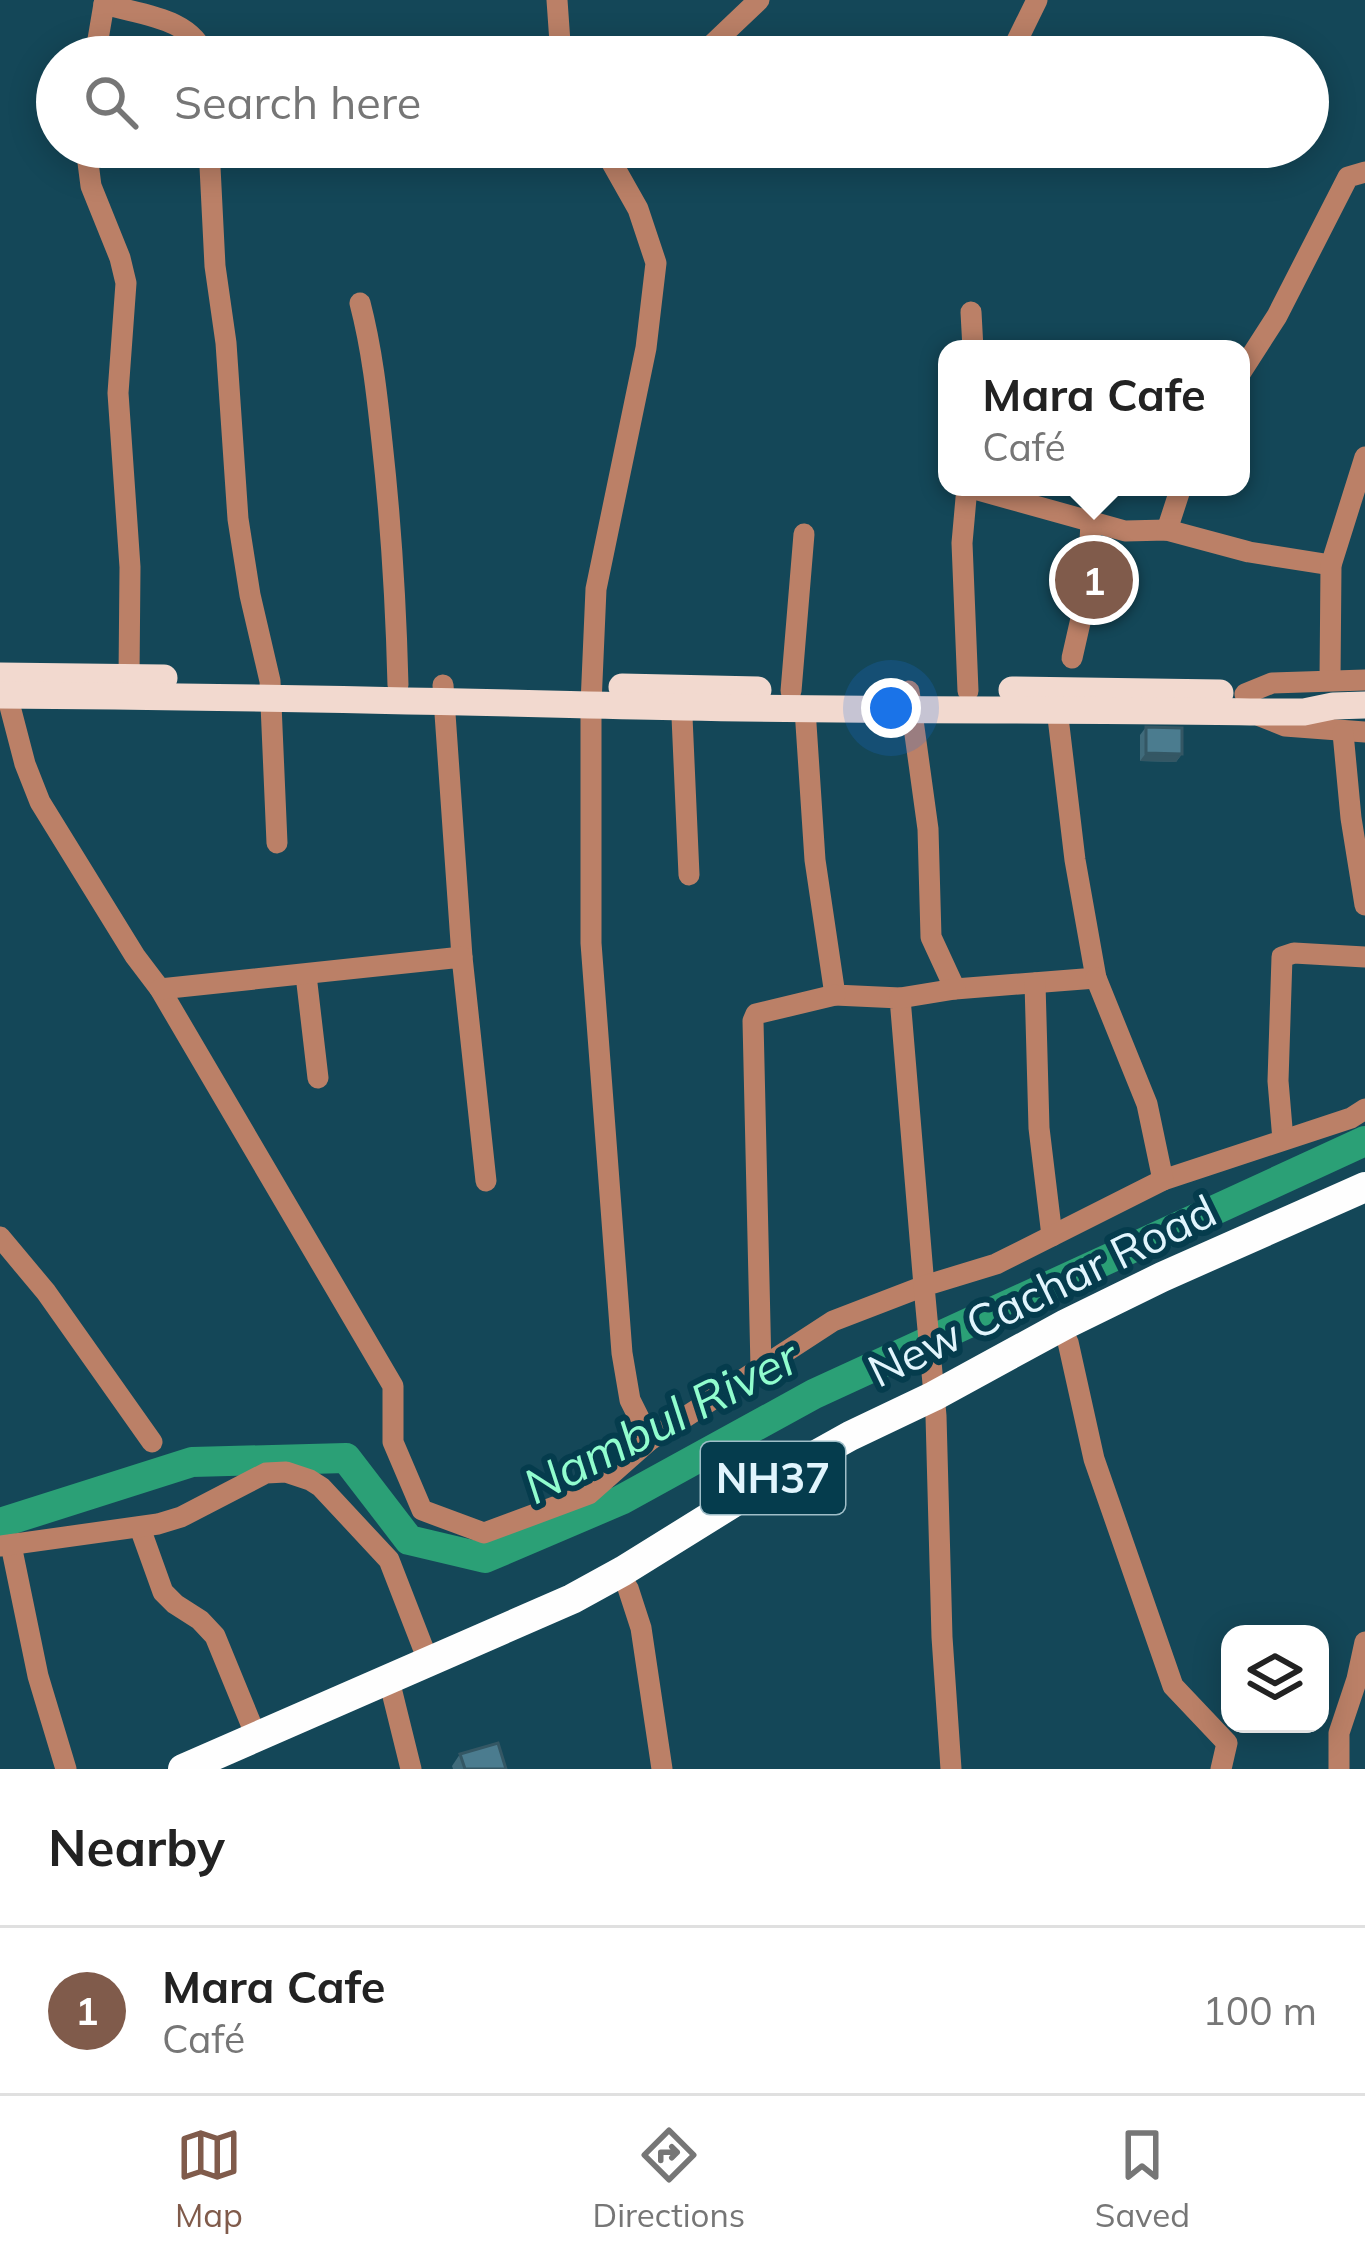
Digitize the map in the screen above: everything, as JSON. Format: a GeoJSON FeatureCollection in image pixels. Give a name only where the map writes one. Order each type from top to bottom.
{"type":"FeatureCollection","features":[{"type":"Feature","properties":{"kind":"highway","name":"New Cachar Road"},"geometry":{"type":"LineString","coordinates":[[183,1769],[256,1736],[550,1629],[628,1588],[1066,1324],[1365,1187]]}},
{"type":"Feature","properties":{"kind":"highway","name":"New Cachar Road"},"geometry":{"type":"LineString","coordinates":[[232,1769],[391,1690],[429,1663],[572,1599],[798,1464],[1365,1205]]}},
{"type":"Feature","properties":{"kind":"main road"},"geometry":{"type":"LineString","coordinates":[[2,689],[129,677],[270,689],[398,685],[444,694]]}},
{"type":"Feature","properties":{"kind":"main road"},"geometry":{"type":"LineString","coordinates":[[2,689],[911,699],[1057,709],[1248,703]]}},
{"type":"Feature","properties":{"kind":"main road"},"geometry":{"type":"LineString","coordinates":[[911,699],[968,691],[1055,690],[1279,704],[1302,696],[1343,713],[1365,705]]}},
{"type":"Feature","properties":{"kind":"street"},"geometry":{"type":"LineString","coordinates":[[556,0],[559,36]]}},
{"type":"Feature","properties":{"kind":"street"},"geometry":{"type":"LineString","coordinates":[[721,36],[759,0]]}},
{"type":"Feature","properties":{"kind":"street"},"geometry":{"type":"LineString","coordinates":[[1019,36],[1036,0]]}},
{"type":"Feature","properties":{"kind":"street"},"geometry":{"type":"LineString","coordinates":[[99,36],[105,2],[180,26],[193,36]]}},
{"type":"Feature","properties":{"kind":"street"},"geometry":{"type":"LineString","coordinates":[[89,168],[126,283],[118,393],[130,567],[129,677]]}},
{"type":"Feature","properties":{"kind":"street"},"geometry":{"type":"LineString","coordinates":[[210,168],[238,519],[270,689],[277,843]]}},
{"type":"Feature","properties":{"kind":"street"},"geometry":{"type":"LineString","coordinates":[[615,168],[638,208],[656,263],[646,348],[596,590],[591,943],[622,1353],[630,1400],[650,1440]]}},
{"type":"Feature","properties":{"kind":"street"},"geometry":{"type":"LineString","coordinates":[[1250,358],[1348,177],[1365,172]]}},
{"type":"Feature","properties":{"kind":"street"},"geometry":{"type":"LineString","coordinates":[[360,303],[371,345],[387,488],[398,685]]}},
{"type":"Feature","properties":{"kind":"street"},"geometry":{"type":"LineString","coordinates":[[971,312],[973,340]]}},
{"type":"Feature","properties":{"kind":"street"},"geometry":{"type":"LineString","coordinates":[[1365,458],[1331,565],[1351,818],[1365,904]]}},
{"type":"Feature","properties":{"kind":"street"},"geometry":{"type":"LineString","coordinates":[[966,496],[962,543],[968,691]]}},
{"type":"Feature","properties":{"kind":"street"},"geometry":{"type":"LineString","coordinates":[[998,496],[1125,531],[1167,530],[1249,553],[1331,565]]}},
{"type":"Feature","properties":{"kind":"street"},"geometry":{"type":"LineString","coordinates":[[1167,530],[1178,496]]}},
{"type":"Feature","properties":{"kind":"street"},"geometry":{"type":"LineString","coordinates":[[1072,658],[1087,592],[1091,523]]}},
{"type":"Feature","properties":{"kind":"street"},"geometry":{"type":"LineString","coordinates":[[804,534],[798,700],[835,995]]}},
{"type":"Feature","properties":{"kind":"street"},"geometry":{"type":"LineString","coordinates":[[1343,713],[1272,683],[1248,703],[1285,726],[1343,713],[1365,680]]}},
{"type":"Feature","properties":{"kind":"street"},"geometry":{"type":"LineString","coordinates":[[2,689],[40,802],[124,939],[160,988],[394,1386],[394,1442],[422,1510],[484,1533],[589,1494],[650,1440],[832,1321],[996,1264],[1163,1180],[1351,1118],[1365,1109]]}},
{"type":"Feature","properties":{"kind":"street"},"geometry":{"type":"LineString","coordinates":[[444,694],[462,956],[486,1181]]}},
{"type":"Feature","properties":{"kind":"street"},"geometry":{"type":"LineString","coordinates":[[681,697],[689,875]]}},
{"type":"Feature","properties":{"kind":"street"},"geometry":{"type":"LineString","coordinates":[[911,699],[928,830],[932,938],[955,989]]}},
{"type":"Feature","properties":{"kind":"street"},"geometry":{"type":"LineString","coordinates":[[1057,709],[1075,860],[1096,978],[1147,1104],[1163,1180]]}},
{"type":"Feature","properties":{"kind":"street"},"geometry":{"type":"LineString","coordinates":[[1283,1140],[1278,1081],[1282,957],[1294,953],[1365,957]]}},
{"type":"Feature","properties":{"kind":"street"},"geometry":{"type":"LineString","coordinates":[[160,988],[462,956]]}},
{"type":"Feature","properties":{"kind":"street"},"geometry":{"type":"LineString","coordinates":[[306,975],[318,1078]]}},
{"type":"Feature","properties":{"kind":"street"},"geometry":{"type":"LineString","coordinates":[[761,1368],[756,1015],[835,995],[899,998],[1096,978]]}},
{"type":"Feature","properties":{"kind":"street"},"geometry":{"type":"LineString","coordinates":[[1034,983],[1039,1128],[1052,1237]]}},
{"type":"Feature","properties":{"kind":"street"},"geometry":{"type":"LineString","coordinates":[[899,998],[935,1402],[951,1769]]}},
{"type":"Feature","properties":{"kind":"street"},"geometry":{"type":"LineString","coordinates":[[0,1237],[46,1292],[152,1442]]}},
{"type":"Feature","properties":{"kind":"street"},"geometry":{"type":"LineString","coordinates":[[1068,1342],[1094,1459],[1173,1686],[1227,1743],[1221,1769]]}},
{"type":"Feature","properties":{"kind":"street"},"geometry":{"type":"LineString","coordinates":[[66,1769],[6,1545],[140,1528],[181,1517],[266,1473],[286,1472],[321,1487],[389,1560],[429,1663]]}},
{"type":"Feature","properties":{"kind":"street"},"geometry":{"type":"LineString","coordinates":[[140,1528],[163,1592],[215,1636],[256,1736]]}},
{"type":"Feature","properties":{"kind":"street"},"geometry":{"type":"LineString","coordinates":[[628,1588],[641,1628],[662,1769]]}},
{"type":"Feature","properties":{"kind":"street"},"geometry":{"type":"LineString","coordinates":[[1339,1769],[1339,1733],[1365,1642]]}},
{"type":"Feature","properties":{"kind":"street"},"geometry":{"type":"LineString","coordinates":[[391,1690],[411,1769]]}},
{"type":"Feature","properties":{"kind":"building"},"geometry":{"type":"Polygon","coordinates":[[[1146,727],[1182,728],[1182,754],[1146,753],[1146,727]]]}},
{"type":"Feature","properties":{"kind":"building"},"geometry":{"type":"Polygon","coordinates":[[[498,1743],[506,1769],[465,1769],[460,1754],[498,1743]]]}},
{"type":"Feature","properties":{"kind":"waterway","name":"Nambul River"},"geometry":{"type":"LineString","coordinates":[[0,1523],[192,1462],[346,1458],[409,1540],[485,1558],[621,1500],[814,1394],[1365,1141]]}},
{"type":"Feature","properties":{"kind":"place","name":"Mara Cafe"},"geometry":{"type":"Point","coordinates":[1094,580]}}]}
